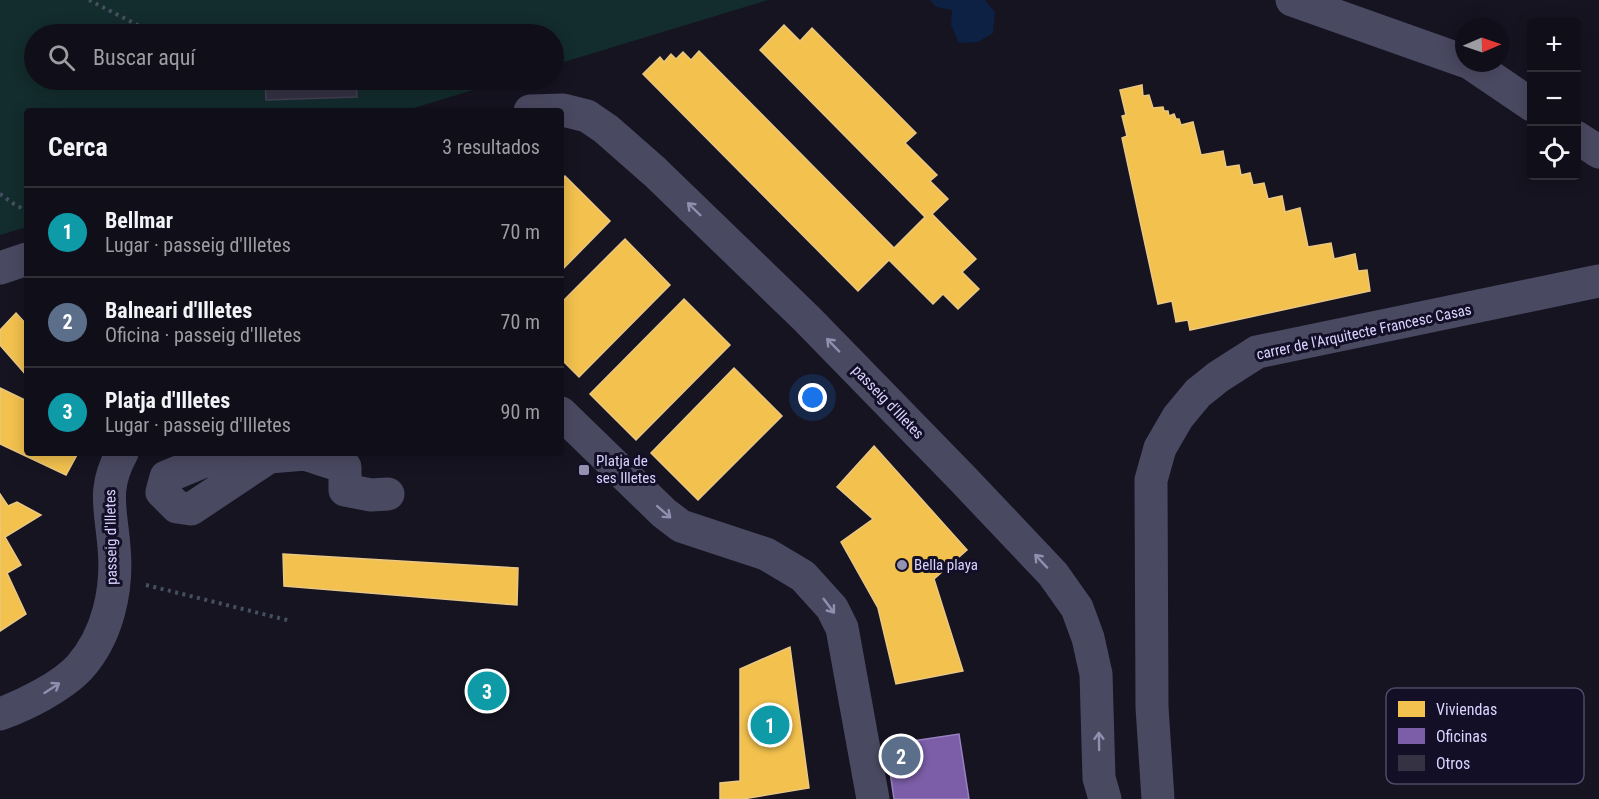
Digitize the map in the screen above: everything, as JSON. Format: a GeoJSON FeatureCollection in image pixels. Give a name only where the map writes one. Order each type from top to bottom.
{"type":"FeatureCollection","features":[{"type":"Feature","properties":{"kind":"street"},"geometry":{"type":"LineString","coordinates":[[1292,0],[1455,58]]}},
{"type":"Feature","properties":{"kind":"street"},"geometry":{"type":"LineString","coordinates":[[1483,72],[1527,102]]}},
{"type":"Feature","properties":{"kind":"street","name":"passeig d'Illetes"},"geometry":{"type":"LineString","coordinates":[[564,110],[587,116],[606,129],[655,172],[807,319],[1053,574],[1077,608],[1088,638],[1096,674],[1099,778],[1105,799]]}},
{"type":"Feature","properties":{"kind":"street"},"geometry":{"type":"LineString","coordinates":[[1581,139],[1599,152]]}},
{"type":"Feature","properties":{"kind":"street"},"geometry":{"type":"LineString","coordinates":[[0,267],[24,260]]}},
{"type":"Feature","properties":{"kind":"street","name":"carrer de l'Arquitecte Francesc Casas"},"geometry":{"type":"LineString","coordinates":[[1158,799],[1152,707],[1151,480],[1160,448],[1178,417],[1198,393],[1257,352],[1599,281]]}},
{"type":"Feature","properties":{"kind":"street"},"geometry":{"type":"LineString","coordinates":[[564,416],[664,513],[681,526],[766,554],[803,576],[832,608],[842,628],[873,799]]}},
{"type":"Feature","properties":{"kind":"street","name":"passeig d'Illetes"},"geometry":{"type":"LineString","coordinates":[[0,714],[53,688],[78,669],[95,645],[107,619],[114,585],[114,550],[108,495],[110,479],[121,456]]}},
{"type":"Feature","properties":{"kind":"street"},"geometry":{"type":"LineString","coordinates":[[217,456],[166,477],[162,492],[177,507],[191,509],[269,457],[281,456]]}},
{"type":"Feature","properties":{"kind":"street"},"geometry":{"type":"LineString","coordinates":[[312,456],[345,467],[345,490],[371,495],[388,494]]}},
{"type":"Feature","properties":{"kind":"path"},"geometry":{"type":"LineString","coordinates":[[89,0],[136,24]]}},
{"type":"Feature","properties":{"kind":"path"},"geometry":{"type":"LineString","coordinates":[[0,194],[24,209]]}},
{"type":"Feature","properties":{"kind":"path"},"geometry":{"type":"LineString","coordinates":[[140,584],[291,621]]}},
{"type":"Feature","properties":{"kind":"green space"},"geometry":{"type":"Polygon","coordinates":[[[0,0],[768,0],[564,62],[564,24],[24,24],[24,90],[473,90],[414,108],[24,108],[24,228],[0,235],[0,0]]]}},
{"type":"Feature","properties":{"kind":"water"},"geometry":{"type":"Polygon","coordinates":[[[930,0],[985,0],[995,12],[993,33],[978,42],[959,43],[951,25],[952,10],[937,7],[930,0]]]}},
{"type":"Feature","properties":{"kind":"building: Viviendas"},"geometry":{"type":"Polygon","coordinates":[[[784,25],[800,41],[812,28],[916,133],[905,143],[937,175],[930,181],[948,199],[932,214],[976,259],[962,272],[979,289],[958,309],[943,294],[933,304],[889,260],[858,291],[643,74],[660,57],[664,62],[671,54],[676,59],[683,52],[691,60],[699,51],[894,248],[925,217],[760,50],[784,25]]]}},
{"type":"Feature","properties":{"kind":"building: Viviendas"},"geometry":{"type":"Polygon","coordinates":[[[1142,85],[1143,96],[1149,95],[1153,108],[1163,107],[1164,111],[1168,111],[1169,116],[1174,114],[1176,119],[1179,119],[1181,125],[1193,122],[1201,155],[1223,151],[1226,167],[1239,165],[1241,175],[1250,173],[1253,185],[1264,183],[1268,199],[1282,196],[1285,212],[1300,208],[1308,247],[1331,243],[1334,259],[1355,254],[1358,271],[1367,270],[1370,291],[1190,330],[1188,320],[1176,322],[1172,301],[1158,304],[1122,138],[1127,136],[1122,116],[1126,115],[1120,90],[1142,85]]]}},
{"type":"Feature","properties":{"kind":"building: Viviendas"},"geometry":{"type":"Polygon","coordinates":[[[564,177],[610,221],[564,268],[564,177]]]}},
{"type":"Feature","properties":{"kind":"building: Viviendas"},"geometry":{"type":"Polygon","coordinates":[[[625,239],[670,285],[579,377],[564,362],[564,300],[625,239]]]}},
{"type":"Feature","properties":{"kind":"building: Viviendas"},"geometry":{"type":"Polygon","coordinates":[[[684,299],[730,345],[636,440],[590,394],[684,299]]]}},
{"type":"Feature","properties":{"kind":"building: Viviendas"},"geometry":{"type":"Polygon","coordinates":[[[16,313],[24,322],[24,373],[0,345],[0,330],[16,313]]]}},
{"type":"Feature","properties":{"kind":"building: Viviendas"},"geometry":{"type":"Polygon","coordinates":[[[734,368],[782,416],[698,500],[651,453],[734,368]]]}},
{"type":"Feature","properties":{"kind":"building: Viviendas"},"geometry":{"type":"Polygon","coordinates":[[[0,388],[24,400],[24,455],[0,444],[0,388]]]}},
{"type":"Feature","properties":{"kind":"building: Viviendas","name":"Bella playa"},"geometry":{"type":"Polygon","coordinates":[[[874,446],[967,550],[934,579],[963,671],[896,684],[878,608],[841,542],[873,519],[837,487],[874,446]]]}},
{"type":"Feature","properties":{"kind":"building: Viviendas"},"geometry":{"type":"Polygon","coordinates":[[[26,456],[76,456],[66,475],[26,456]]]}},
{"type":"Feature","properties":{"kind":"building: Viviendas"},"geometry":{"type":"Polygon","coordinates":[[[0,494],[8,506],[17,502],[41,515],[5,537],[21,565],[7,573],[26,614],[0,631],[0,494]]]}},
{"type":"Feature","properties":{"kind":"building: Viviendas"},"geometry":{"type":"Polygon","coordinates":[[[283,554],[518,568],[517,605],[284,586],[283,554]]]}},
{"type":"Feature","properties":{"kind":"building: Viviendas"},"geometry":{"type":"Polygon","coordinates":[[[790,647],[809,788],[743,799],[720,799],[720,783],[740,781],[740,669],[790,647]]]}},
{"type":"Feature","properties":{"kind":"building: Oficinas"},"geometry":{"type":"Polygon","coordinates":[[[959,734],[969,799],[894,799],[886,745],[959,734]]]}},
{"type":"Feature","properties":{"kind":"building: Otros"},"geometry":{"type":"Polygon","coordinates":[[[266,90],[357,90],[357,97],[266,100],[266,90]]]}},
{"type":"Feature","properties":{"kind":"place","name":"Platja de ses Illetes"},"geometry":{"type":"Point","coordinates":[584,470]}},
{"type":"Feature","properties":{"kind":"place","name":"Bella playa"},"geometry":{"type":"Point","coordinates":[902,565]}},
{"type":"Feature","properties":{"kind":"place","name":"Platja d'Illetes"},"geometry":{"type":"Point","coordinates":[487,691]}},
{"type":"Feature","properties":{"kind":"place","name":"Bellmar"},"geometry":{"type":"Point","coordinates":[770,725]}},
{"type":"Feature","properties":{"kind":"place","name":"Balneari d'Illetes"},"geometry":{"type":"Point","coordinates":[901,756]}}]}
